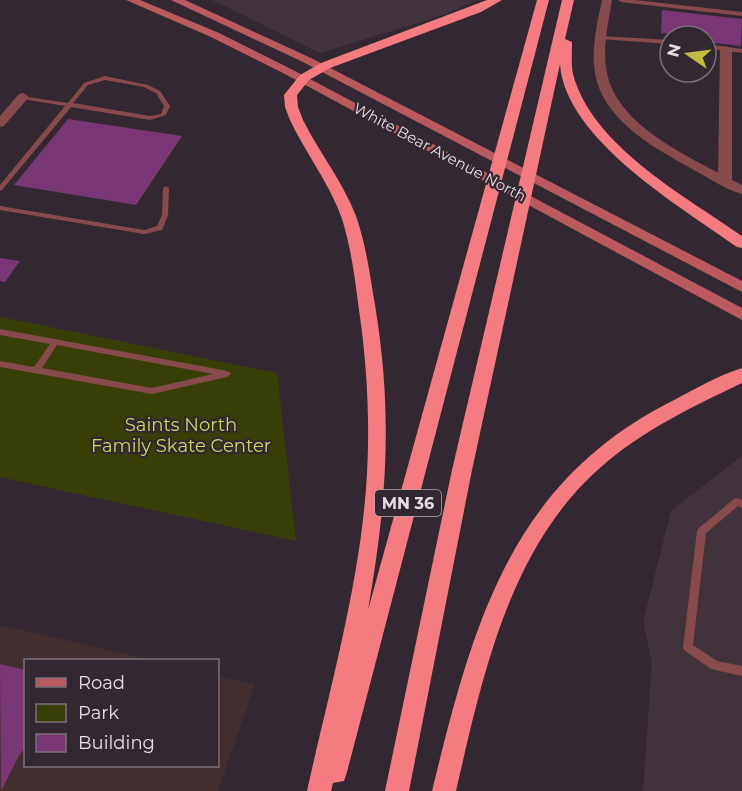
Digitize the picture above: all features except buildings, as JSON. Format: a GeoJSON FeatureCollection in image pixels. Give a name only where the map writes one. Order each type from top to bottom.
{"type":"FeatureCollection","features":[{"type":"Feature","properties":{"kind":"highway"},"geometry":{"type":"LineString","coordinates":[[319,791],[349,650],[372,516],[376,430],[374,365],[368,307],[346,210],[294,113],[289,99],[294,86],[303,79],[345,56],[470,14],[496,0]]}},
{"type":"Feature","properties":{"kind":"highway","name":"MN 36"},"geometry":{"type":"LineString","coordinates":[[330,791],[543,0]]}},
{"type":"Feature","properties":{"kind":"highway"},"geometry":{"type":"LineString","coordinates":[[567,5],[565,58],[568,75],[583,110],[594,125],[631,163],[742,243]]}},
{"type":"Feature","properties":{"kind":"highway","name":"MN 36"},"geometry":{"type":"LineString","coordinates":[[397,791],[462,470],[567,5]]}},
{"type":"Feature","properties":{"kind":"highway"},"geometry":{"type":"LineString","coordinates":[[444,791],[464,705],[490,621],[520,555],[544,519],[572,485],[602,456],[636,430],[742,375]]}},
{"type":"Feature","properties":{"kind":"main road","name":"White Bear Avenue North"},"geometry":{"type":"LineString","coordinates":[[131,0],[215,35],[303,79],[742,315]]}},
{"type":"Feature","properties":{"kind":"main road","name":"White Bear Avenue North"},"geometry":{"type":"LineString","coordinates":[[176,0],[234,25],[322,68],[742,287]]}},
{"type":"Feature","properties":{"kind":"street"},"geometry":{"type":"LineString","coordinates":[[608,0],[600,67],[603,83],[611,99],[639,129],[680,157],[742,190]]}},
{"type":"Feature","properties":{"kind":"street"},"geometry":{"type":"LineString","coordinates":[[725,180],[726,49]]}},
{"type":"Feature","properties":{"kind":"street"},"geometry":{"type":"LineString","coordinates":[[0,123],[23,97]]}},
{"type":"Feature","properties":{"kind":"lane"},"geometry":{"type":"LineString","coordinates":[[621,0],[742,14]]}},
{"type":"Feature","properties":{"kind":"lane"},"geometry":{"type":"LineString","coordinates":[[602,38],[658,41]]}},
{"type":"Feature","properties":{"kind":"lane"},"geometry":{"type":"LineString","coordinates":[[718,48],[742,51]]}},
{"type":"Feature","properties":{"kind":"lane"},"geometry":{"type":"LineString","coordinates":[[0,189],[68,106],[86,84],[105,78],[146,86],[158,92],[167,106],[163,115],[150,118],[68,106],[23,97]]}},
{"type":"Feature","properties":{"kind":"lane"},"geometry":{"type":"LineString","coordinates":[[0,208],[144,232],[160,228],[165,215],[166,188]]}},
{"type":"Feature","properties":{"kind":"lane"},"geometry":{"type":"LineString","coordinates":[[0,332],[227,374],[152,391],[0,364]]}},
{"type":"Feature","properties":{"kind":"lane"},"geometry":{"type":"LineString","coordinates":[[36,371],[55,342]]}},
{"type":"Feature","properties":{"kind":"lane"},"geometry":{"type":"LineString","coordinates":[[742,504],[737,502],[702,531],[688,647],[715,665],[742,671]]}},
{"type":"Feature","properties":{"kind":"shaded area"},"geometry":{"type":"Polygon","coordinates":[[[212,0],[476,0],[444,15],[320,53],[212,0]]]}},
{"type":"Feature","properties":{"kind":"shaded area"},"geometry":{"type":"Polygon","coordinates":[[[742,456],[742,791],[643,791],[652,662],[643,622],[671,511],[742,456]]]}},
{"type":"Feature","properties":{"kind":"shaded area"},"geometry":{"type":"Polygon","coordinates":[[[0,625],[148,659],[24,659],[24,767],[219,767],[219,676],[255,684],[218,791],[0,791],[0,625]]]}},
{"type":"Feature","properties":{"kind":"green space","name":"Saints North Family Skate Center"},"geometry":{"type":"Polygon","coordinates":[[[0,317],[277,373],[296,541],[0,477],[0,317]]]}}]}
